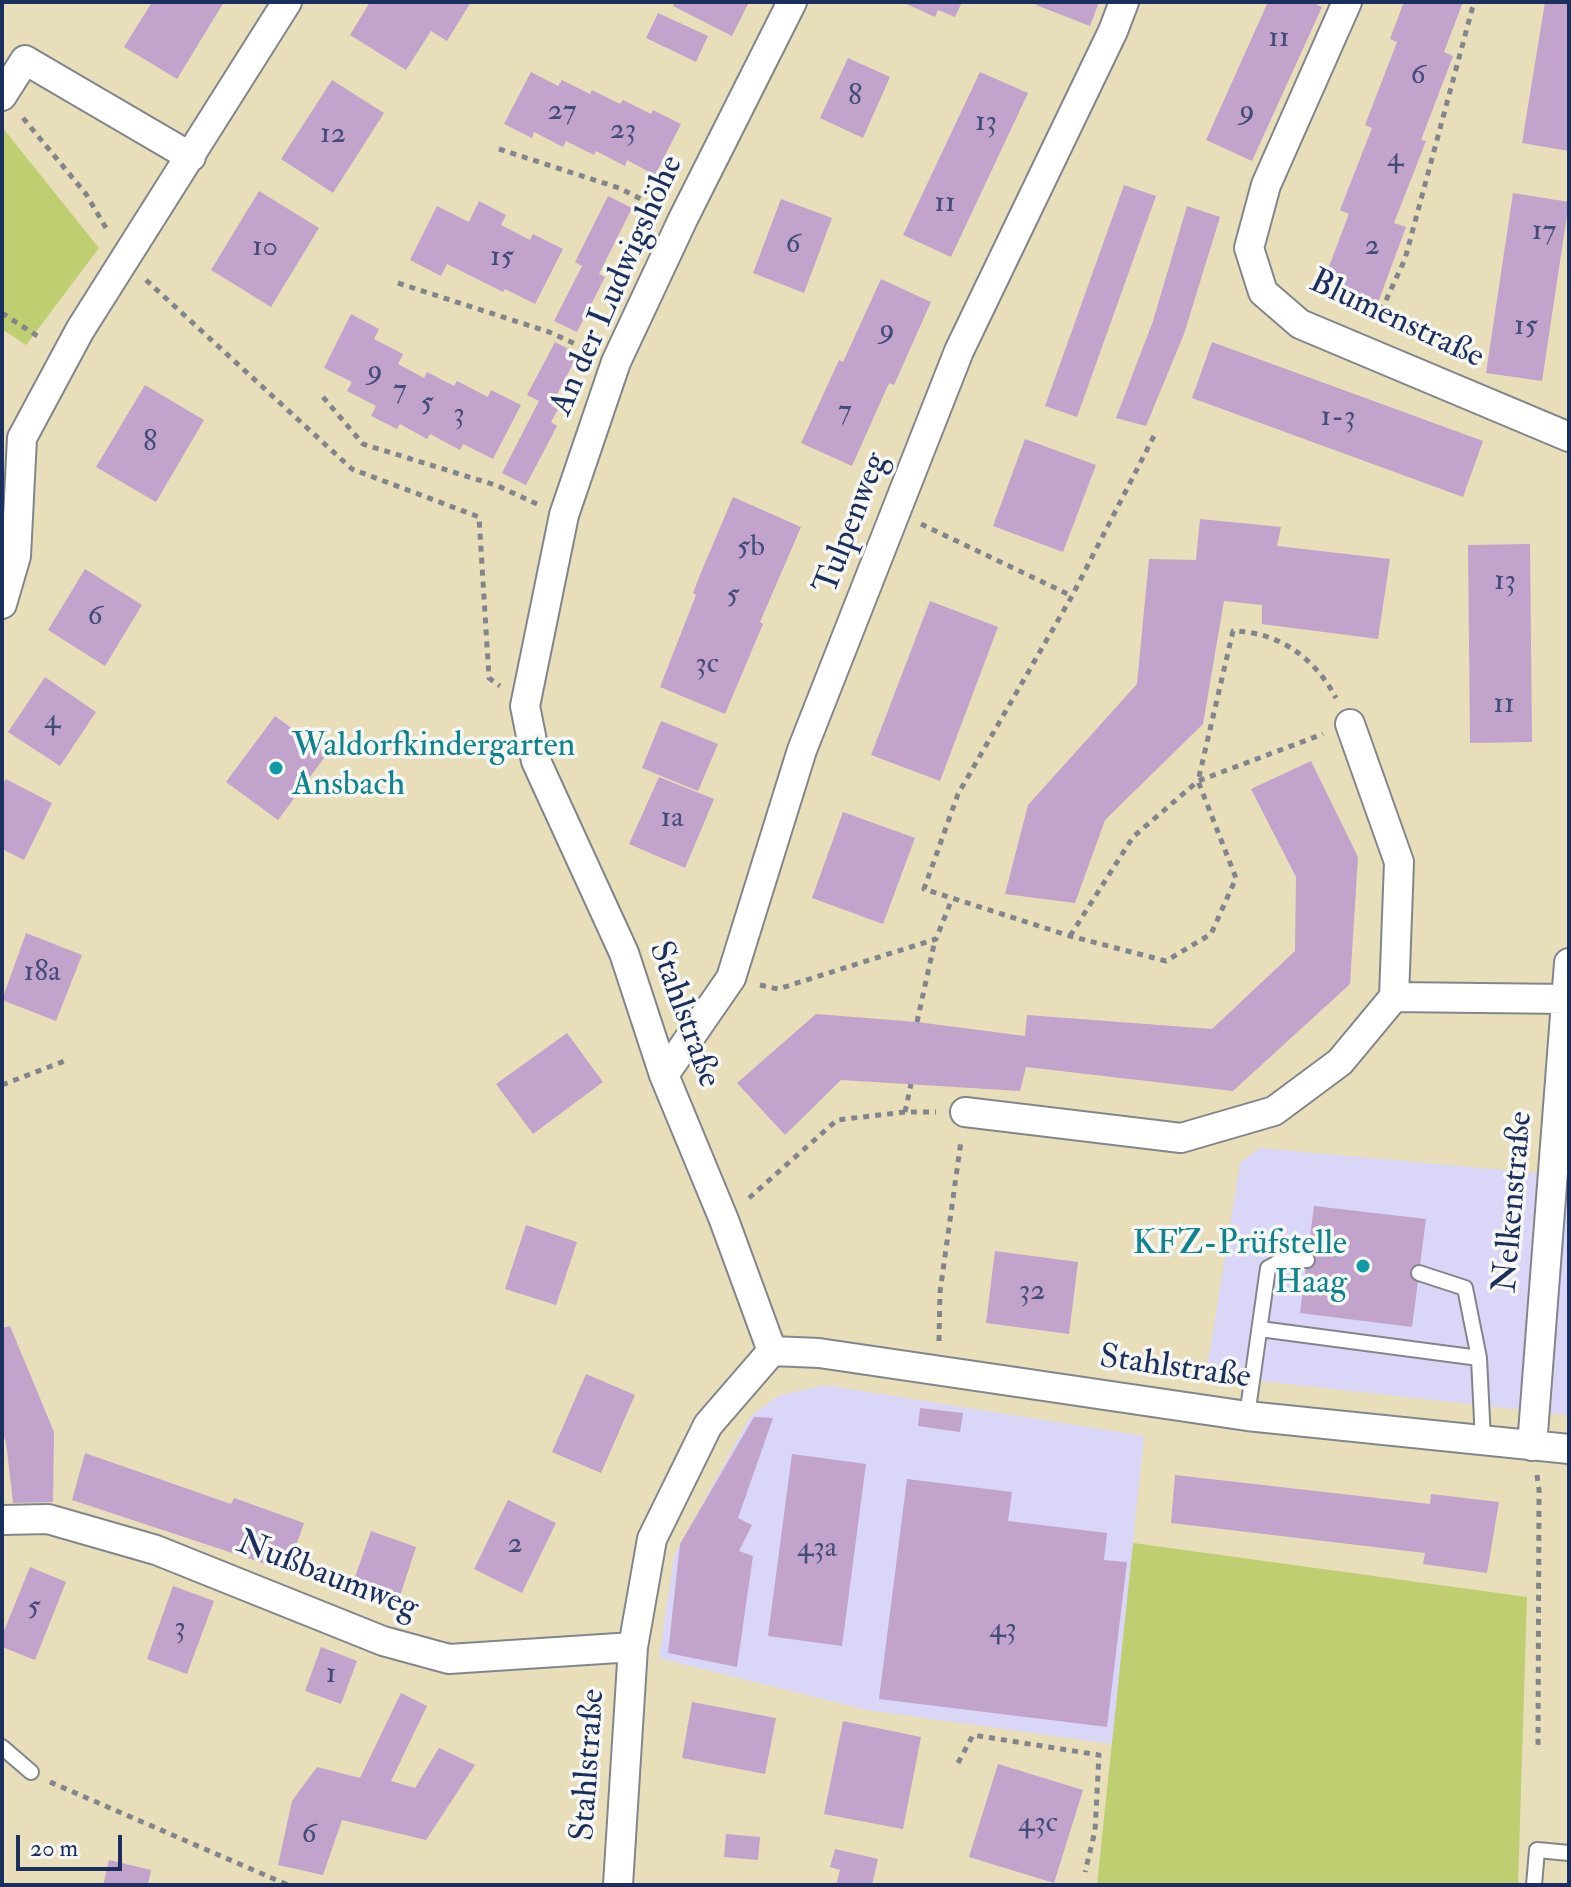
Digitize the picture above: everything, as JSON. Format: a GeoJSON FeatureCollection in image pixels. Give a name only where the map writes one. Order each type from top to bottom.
{"type":"FeatureCollection","features":[{"type":"Feature","properties":{"kind":"street"},"geometry":{"type":"LineString","coordinates":[[2,604],[16,556],[22,438],[80,330],[287,2]]}},
{"type":"Feature","properties":{"kind":"street","name":"An der Ludwigshöhe"},"geometry":{"type":"LineString","coordinates":[[525,706],[564,515],[616,362],[683,219],[792,2]]}},
{"type":"Feature","properties":{"kind":"street","name":"Tulpenweg"},"geometry":{"type":"LineString","coordinates":[[664,1075],[731,978],[802,750],[959,351],[1113,31],[1124,2]]}},
{"type":"Feature","properties":{"kind":"street","name":"Blumenstraße"},"geometry":{"type":"LineString","coordinates":[[1347,2],[1266,185],[1249,248],[1263,292],[1300,324],[1569,437]]}},
{"type":"Feature","properties":{"kind":"street"},"geometry":{"type":"LineString","coordinates":[[2,96],[25,60],[191,157]]}},
{"type":"Feature","properties":{"kind":"street","name":"Stahlstraße"},"geometry":{"type":"LineString","coordinates":[[525,706],[536,761],[624,953],[664,1075],[724,1220],[772,1351]]}},
{"type":"Feature","properties":{"kind":"street"},"geometry":{"type":"LineString","coordinates":[[965,1112],[1181,1138],[1274,1111],[1340,1062],[1394,997],[1399,862],[1350,724]]}},
{"type":"Feature","properties":{"kind":"street","name":"Nelkenstraße"},"geometry":{"type":"LineString","coordinates":[[1532,1446],[1569,963]]}},
{"type":"Feature","properties":{"kind":"street"},"geometry":{"type":"LineString","coordinates":[[1394,997],[1568,999]]}},
{"type":"Feature","properties":{"kind":"street","name":"Stahlstraße"},"geometry":{"type":"LineString","coordinates":[[772,1351],[819,1353],[1247,1416],[1569,1449]]}},
{"type":"Feature","properties":{"kind":"street","name":"Stahlstraße"},"geometry":{"type":"LineString","coordinates":[[618,1885],[633,1647],[652,1539],[708,1425],[772,1351]]}},
{"type":"Feature","properties":{"kind":"street","name":"Nußbaumweg"},"geometry":{"type":"LineString","coordinates":[[2,1520],[48,1519],[156,1550],[383,1641],[449,1659],[633,1647]]}},
{"type":"Feature","properties":{"kind":"lane"},"geometry":{"type":"LineString","coordinates":[[1247,1416],[1268,1268],[1284,1259],[1307,1260]]}},
{"type":"Feature","properties":{"kind":"lane"},"geometry":{"type":"LineString","coordinates":[[1419,1273],[1465,1288],[1479,1358],[1483,1441]]}},
{"type":"Feature","properties":{"kind":"lane"},"geometry":{"type":"LineString","coordinates":[[1260,1329],[1479,1358]]}},
{"type":"Feature","properties":{"kind":"lane"},"geometry":{"type":"LineString","coordinates":[[2,1747],[31,1772]]}},
{"type":"Feature","properties":{"kind":"lane"},"geometry":{"type":"LineString","coordinates":[[1534,1885],[1537,1850],[1569,1853]]}},
{"type":"Feature","properties":{"kind":"path"},"geometry":{"type":"LineString","coordinates":[[1364,351],[1405,259],[1474,2]]}},
{"type":"Feature","properties":{"kind":"path"},"geometry":{"type":"LineString","coordinates":[[22,117],[86,194],[125,261],[352,469],[479,517],[489,678],[525,706]]}},
{"type":"Feature","properties":{"kind":"path"},"geometry":{"type":"LineString","coordinates":[[499,149],[619,188],[683,219]]}},
{"type":"Feature","properties":{"kind":"path"},"geometry":{"type":"LineString","coordinates":[[398,283],[549,332],[616,362]]}},
{"type":"Feature","properties":{"kind":"path"},"geometry":{"type":"LineString","coordinates":[[2,313],[39,337],[61,317],[80,330]]}},
{"type":"Feature","properties":{"kind":"path"},"geometry":{"type":"LineString","coordinates":[[323,397],[363,444],[498,486],[564,515]]}},
{"type":"Feature","properties":{"kind":"path"},"geometry":{"type":"LineString","coordinates":[[1070,936],[1133,837],[1198,781],[1350,724],[1325,678],[1296,650],[1257,631],[1233,631],[1198,781],[1236,878],[1211,934],[1166,961],[1070,936],[924,889],[958,794],[1072,596],[1154,436]]}},
{"type":"Feature","properties":{"kind":"path"},"geometry":{"type":"LineString","coordinates":[[896,513],[1072,596]]}},
{"type":"Feature","properties":{"kind":"path"},"geometry":{"type":"LineString","coordinates":[[917,1022],[936,939],[952,899]]}},
{"type":"Feature","properties":{"kind":"path"},"geometry":{"type":"LineString","coordinates":[[731,978],[778,989],[936,939]]}},
{"type":"Feature","properties":{"kind":"path"},"geometry":{"type":"LineString","coordinates":[[2,1085],[67,1060]]}},
{"type":"Feature","properties":{"kind":"path"},"geometry":{"type":"LineString","coordinates":[[905,1112],[911,1084]]}},
{"type":"Feature","properties":{"kind":"path"},"geometry":{"type":"LineString","coordinates":[[724,1220],[837,1120],[905,1112],[965,1112],[940,1292],[938,1370]]}},
{"type":"Feature","properties":{"kind":"path"},"geometry":{"type":"LineString","coordinates":[[1532,1446],[1539,1490],[1538,1746]]}},
{"type":"Feature","properties":{"kind":"path"},"geometry":{"type":"LineString","coordinates":[[958,1763],[973,1735],[1099,1755],[1095,1831],[1085,1872]]}},
{"type":"Feature","properties":{"kind":"path"},"geometry":{"type":"LineString","coordinates":[[31,1772],[69,1793],[288,1885]]}},
{"type":"Feature","properties":{"kind":"shaded area"},"geometry":{"type":"Polygon","coordinates":[[[1260,1148],[1569,1176],[1569,1415],[1206,1375],[1240,1163],[1260,1148]]]}},
{"type":"Feature","properties":{"kind":"shaded area"},"geometry":{"type":"Polygon","coordinates":[[[825,1385],[1144,1436],[1112,1744],[867,1710],[659,1658],[674,1556],[750,1417],[778,1396],[825,1385]]]}},
{"type":"Feature","properties":{"kind":"green space"},"geometry":{"type":"Polygon","coordinates":[[[2,127],[99,248],[26,345],[2,329],[2,127]]]}},
{"type":"Feature","properties":{"kind":"green space"},"geometry":{"type":"Polygon","coordinates":[[[1133,1543],[1527,1597],[1518,1885],[1097,1885],[1133,1543]]]}},
{"type":"Feature","properties":{"kind":"building"},"geometry":{"type":"Polygon","coordinates":[[[152,2],[224,2],[177,79],[124,47],[152,2]]]}},
{"type":"Feature","properties":{"kind":"building"},"geometry":{"type":"Polygon","coordinates":[[[370,2],[471,2],[447,41],[431,31],[406,70],[350,35],[370,2]]]}},
{"type":"Feature","properties":{"kind":"building"},"geometry":{"type":"Polygon","coordinates":[[[675,2],[749,2],[732,36],[673,6],[675,2]]]}},
{"type":"Feature","properties":{"kind":"building"},"geometry":{"type":"Polygon","coordinates":[[[902,2],[962,2],[955,17],[938,10],[935,17],[902,2]]]}},
{"type":"Feature","properties":{"kind":"building"},"geometry":{"type":"Polygon","coordinates":[[[1038,2],[1099,2],[1090,26],[1036,5],[1038,2]]]}},
{"type":"Feature","properties":{"kind":"building"},"geometry":{"type":"Polygon","coordinates":[[[1268,2],[1311,2],[1322,7],[1252,161],[1206,140],[1268,2]]]}},
{"type":"Feature","properties":{"kind":"building"},"geometry":{"type":"Polygon","coordinates":[[[1404,2],[1463,2],[1444,52],[1453,56],[1421,140],[1426,141],[1394,223],[1406,227],[1373,316],[1318,295],[1349,214],[1340,210],[1372,128],[1365,125],[1397,42],[1390,39],[1404,2]]]}},
{"type":"Feature","properties":{"kind":"building"},"geometry":{"type":"Polygon","coordinates":[[[1545,2],[1569,2],[1569,151],[1522,143],[1545,2]]]}},
{"type":"Feature","properties":{"kind":"building"},"geometry":{"type":"Polygon","coordinates":[[[658,13],[708,36],[696,62],[646,38],[658,13]]]}},
{"type":"Feature","properties":{"kind":"building"},"geometry":{"type":"Polygon","coordinates":[[[848,58],[890,77],[863,138],[820,118],[848,58]]]}},
{"type":"Feature","properties":{"kind":"building"},"geometry":{"type":"Polygon","coordinates":[[[531,72],[558,86],[562,80],[620,104],[623,100],[651,114],[653,110],[681,124],[655,175],[627,160],[625,166],[596,151],[594,155],[566,141],[563,147],[534,132],[532,138],[504,124],[531,72]]]}},
{"type":"Feature","properties":{"kind":"building"},"geometry":{"type":"Polygon","coordinates":[[[980,72],[1028,93],[951,257],[903,235],[980,72]]]}},
{"type":"Feature","properties":{"kind":"building"},"geometry":{"type":"Polygon","coordinates":[[[332,80],[384,113],[333,193],[281,159],[332,80]]]}},
{"type":"Feature","properties":{"kind":"building"},"geometry":{"type":"Polygon","coordinates":[[[1124,185],[1156,196],[1077,417],[1045,406],[1124,185]]]}},
{"type":"Feature","properties":{"kind":"building"},"geometry":{"type":"Polygon","coordinates":[[[259,191],[319,228],[271,307],[211,270],[259,191]]]}},
{"type":"Feature","properties":{"kind":"building"},"geometry":{"type":"Polygon","coordinates":[[[1513,193],[1569,202],[1542,381],[1486,373],[1513,193]]]}},
{"type":"Feature","properties":{"kind":"building"},"geometry":{"type":"Polygon","coordinates":[[[608,196],[632,208],[599,274],[605,277],[577,332],[554,321],[582,266],[575,262],[608,196]]]}},
{"type":"Feature","properties":{"kind":"building"},"geometry":{"type":"Polygon","coordinates":[[[781,199],[832,218],[804,293],[753,273],[781,199]]]}},
{"type":"Feature","properties":{"kind":"building"},"geometry":{"type":"Polygon","coordinates":[[[479,201],[506,215],[501,225],[530,240],[533,234],[563,249],[535,304],[447,264],[441,276],[410,260],[437,206],[469,222],[479,201]]]}},
{"type":"Feature","properties":{"kind":"building"},"geometry":{"type":"Polygon","coordinates":[[[1187,206],[1220,217],[1184,334],[1146,426],[1116,418],[1153,321],[1187,206]]]}},
{"type":"Feature","properties":{"kind":"building"},"geometry":{"type":"Polygon","coordinates":[[[881,279],[931,302],[894,385],[889,383],[852,466],[801,443],[881,279]]]}},
{"type":"Feature","properties":{"kind":"building"},"geometry":{"type":"Polygon","coordinates":[[[351,314],[379,329],[374,339],[403,354],[398,364],[424,378],[427,372],[454,386],[457,381],[488,397],[491,390],[521,405],[493,459],[463,444],[460,450],[430,434],[427,439],[400,424],[397,429],[371,416],[376,406],[347,391],[352,382],[324,368],[351,314]]]}},
{"type":"Feature","properties":{"kind":"building"},"geometry":{"type":"Polygon","coordinates":[[[555,342],[578,354],[551,406],[558,409],[551,422],[557,426],[526,485],[502,473],[539,401],[527,395],[555,342]]]}},
{"type":"Feature","properties":{"kind":"building"},"geometry":{"type":"Polygon","coordinates":[[[1212,342],[1483,441],[1463,497],[1192,398],[1212,342]]]}},
{"type":"Feature","properties":{"kind":"building"},"geometry":{"type":"Polygon","coordinates":[[[145,385],[204,420],[156,502],[96,467],[145,385]]]}},
{"type":"Feature","properties":{"kind":"building"},"geometry":{"type":"Polygon","coordinates":[[[1025,439],[1096,465],[1063,552],[993,526],[1025,439]]]}},
{"type":"Feature","properties":{"kind":"building"},"geometry":{"type":"Polygon","coordinates":[[[733,497],[801,527],[725,714],[660,687],[696,595],[693,593],[733,497]]]}},
{"type":"Feature","properties":{"kind":"building"},"geometry":{"type":"Polygon","coordinates":[[[1200,519],[1281,527],[1277,546],[1390,559],[1378,639],[1262,624],[1262,605],[1224,601],[1203,724],[1105,820],[1075,903],[1005,894],[1028,805],[1137,684],[1149,559],[1196,560],[1200,519]]]}},
{"type":"Feature","properties":{"kind":"building"},"geometry":{"type":"Polygon","coordinates":[[[1530,544],[1532,742],[1470,743],[1468,545],[1530,544]]]}},
{"type":"Feature","properties":{"kind":"building"},"geometry":{"type":"Polygon","coordinates":[[[85,569],[142,605],[105,666],[48,630],[85,569]]]}},
{"type":"Feature","properties":{"kind":"building"},"geometry":{"type":"Polygon","coordinates":[[[930,601],[998,627],[940,781],[871,755],[930,601]]]}},
{"type":"Feature","properties":{"kind":"building"},"geometry":{"type":"Polygon","coordinates":[[[45,677],[96,712],[60,766],[8,732],[45,677]]]}},
{"type":"Feature","properties":{"kind":"building","name":"Waldorfkindergarten Ansbach"},"geometry":{"type":"Polygon","coordinates":[[[275,716],[327,754],[278,820],[226,782],[275,716]]]}},
{"type":"Feature","properties":{"kind":"building"},"geometry":{"type":"Polygon","coordinates":[[[661,721],[718,744],[698,791],[642,768],[661,721]]]}},
{"type":"Feature","properties":{"kind":"building"},"geometry":{"type":"Polygon","coordinates":[[[1311,761],[1358,857],[1350,984],[1233,1091],[1026,1067],[1020,1091],[841,1080],[785,1135],[737,1083],[816,1014],[917,1022],[1025,1036],[1027,1015],[1212,1029],[1295,951],[1296,877],[1251,789],[1311,761]]]}},
{"type":"Feature","properties":{"kind":"building"},"geometry":{"type":"Polygon","coordinates":[[[659,777],[714,799],[685,868],[629,844],[659,777]]]}},
{"type":"Feature","properties":{"kind":"building"},"geometry":{"type":"Polygon","coordinates":[[[6,779],[52,803],[24,860],[2,849],[2,786],[6,779]]]}},
{"type":"Feature","properties":{"kind":"building"},"geometry":{"type":"Polygon","coordinates":[[[843,812],[915,838],[883,924],[812,898],[843,812]]]}},
{"type":"Feature","properties":{"kind":"building"},"geometry":{"type":"Polygon","coordinates":[[[26,933],[82,955],[56,1021],[2,1000],[26,933]]]}},
{"type":"Feature","properties":{"kind":"building"},"geometry":{"type":"Polygon","coordinates":[[[567,1033],[603,1082],[533,1134],[496,1084],[567,1033]]]}},
{"type":"Feature","properties":{"kind":"building","name":"KFZ-Prüfstelle Haag"},"geometry":{"type":"Polygon","coordinates":[[[1314,1206],[1426,1219],[1412,1327],[1300,1313],[1314,1206]]]}},
{"type":"Feature","properties":{"kind":"building"},"geometry":{"type":"Polygon","coordinates":[[[526,1225],[577,1242],[556,1305],[505,1289],[526,1225]]]}},
{"type":"Feature","properties":{"kind":"building"},"geometry":{"type":"Polygon","coordinates":[[[995,1251],[1078,1262],[1069,1334],[986,1323],[995,1251]]]}},
{"type":"Feature","properties":{"kind":"building"},"geometry":{"type":"Polygon","coordinates":[[[10,1326],[54,1432],[53,1502],[13,1503],[6,1442],[2,1432],[2,1328],[10,1326]]]}},
{"type":"Feature","properties":{"kind":"building"},"geometry":{"type":"Polygon","coordinates":[[[586,1374],[635,1395],[601,1473],[552,1452],[586,1374]]]}},
{"type":"Feature","properties":{"kind":"building"},"geometry":{"type":"Polygon","coordinates":[[[920,1408],[963,1413],[960,1432],[918,1426],[920,1408]]]}},
{"type":"Feature","properties":{"kind":"building"},"geometry":{"type":"Polygon","coordinates":[[[754,1417],[773,1418],[738,1518],[752,1525],[739,1551],[753,1556],[737,1667],[668,1653],[680,1544],[754,1417]]]}},
{"type":"Feature","properties":{"kind":"building"},"geometry":{"type":"Polygon","coordinates":[[[85,1453],[231,1504],[234,1498],[304,1523],[287,1571],[72,1500],[85,1453]]]}},
{"type":"Feature","properties":{"kind":"building"},"geometry":{"type":"Polygon","coordinates":[[[792,1454],[866,1464],[842,1646],[768,1636],[792,1454]]]}},
{"type":"Feature","properties":{"kind":"building"},"geometry":{"type":"Polygon","coordinates":[[[1175,1475],[1430,1504],[1431,1494],[1499,1502],[1487,1573],[1423,1564],[1425,1553],[1171,1523],[1175,1475]]]}},
{"type":"Feature","properties":{"kind":"building"},"geometry":{"type":"Polygon","coordinates":[[[907,1479],[1012,1492],[1008,1521],[1107,1533],[1104,1560],[1127,1562],[1107,1727],[879,1699],[907,1479]]]}},
{"type":"Feature","properties":{"kind":"building"},"geometry":{"type":"Polygon","coordinates":[[[508,1500],[556,1523],[522,1593],[474,1569],[508,1500]]]}},
{"type":"Feature","properties":{"kind":"building"},"geometry":{"type":"Polygon","coordinates":[[[371,1531],[416,1547],[400,1596],[354,1580],[371,1531]]]}},
{"type":"Feature","properties":{"kind":"building"},"geometry":{"type":"Polygon","coordinates":[[[30,1567],[66,1582],[35,1660],[2,1647],[2,1636],[30,1567]]]}},
{"type":"Feature","properties":{"kind":"building"},"geometry":{"type":"Polygon","coordinates":[[[173,1586],[214,1601],[187,1674],[147,1659],[173,1586]]]}},
{"type":"Feature","properties":{"kind":"building"},"geometry":{"type":"Polygon","coordinates":[[[321,1647],[357,1661],[341,1704],[305,1691],[321,1647]]]}},
{"type":"Feature","properties":{"kind":"building"},"geometry":{"type":"Polygon","coordinates":[[[401,1693],[427,1706],[391,1781],[415,1788],[439,1748],[475,1765],[426,1840],[342,1820],[323,1875],[278,1865],[292,1801],[317,1767],[360,1778],[401,1693]]]}},
{"type":"Feature","properties":{"kind":"building"},"geometry":{"type":"Polygon","coordinates":[[[692,1702],[776,1718],[765,1774],[682,1758],[692,1702]]]}},
{"type":"Feature","properties":{"kind":"building"},"geometry":{"type":"Polygon","coordinates":[[[843,1721],[921,1737],[903,1829],[824,1814],[843,1721]]]}},
{"type":"Feature","properties":{"kind":"building"},"geometry":{"type":"Polygon","coordinates":[[[998,1764],[1083,1790],[1054,1883],[969,1857],[998,1764]]]}},
{"type":"Feature","properties":{"kind":"building"},"geometry":{"type":"Polygon","coordinates":[[[726,1834],[760,1837],[758,1860],[724,1857],[726,1834]]]}},
{"type":"Feature","properties":{"kind":"building"},"geometry":{"type":"Polygon","coordinates":[[[835,1849],[878,1859],[872,1885],[836,1885],[840,1870],[830,1867],[835,1849]]]}},
{"type":"Feature","properties":{"kind":"building"},"geometry":{"type":"Polygon","coordinates":[[[109,1860],[151,1870],[148,1885],[103,1885],[109,1860]]]}},
{"type":"Feature","properties":{"kind":"place","name":"Waldorfkindergarten Ansbach"},"geometry":{"type":"Point","coordinates":[276,768]}},
{"type":"Feature","properties":{"kind":"place","name":"KFZ-Prüfstelle Haag"},"geometry":{"type":"Point","coordinates":[1363,1266]}}]}
